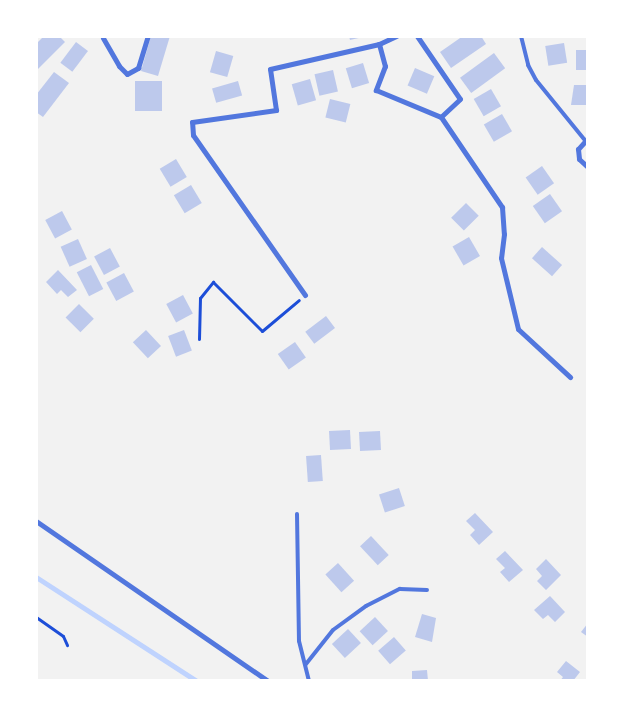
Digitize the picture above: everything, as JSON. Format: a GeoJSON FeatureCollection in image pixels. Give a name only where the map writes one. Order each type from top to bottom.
{"type":"FeatureCollection","features":[{"type":"Feature","properties":{"kind":"street"},"geometry":{"type":"LineString","coordinates":[[104,37],[119,66],[128,74],[138,68],[148,36]]}},
{"type":"Feature","properties":{"kind":"street"},"geometry":{"type":"LineString","coordinates":[[305,295],[193,135],[192,122],[276,110],[270,69],[379,44],[396,36]]}},
{"type":"Feature","properties":{"kind":"street"},"geometry":{"type":"LineString","coordinates":[[417,36],[460,99],[441,117]]}},
{"type":"Feature","properties":{"kind":"street"},"geometry":{"type":"LineString","coordinates":[[379,44],[384,66],[376,90],[441,117],[502,207],[504,234],[501,258],[518,329],[570,377]]}},
{"type":"Feature","properties":{"kind":"street"},"geometry":{"type":"LineString","coordinates":[[586,139],[578,149],[579,159],[588,168]]}},
{"type":"Feature","properties":{"kind":"street"},"geometry":{"type":"LineString","coordinates":[[36,521],[268,681]]}},
{"type":"Feature","properties":{"kind":"lane"},"geometry":{"type":"LineString","coordinates":[[521,36],[528,65],[536,80],[586,139]]}},
{"type":"Feature","properties":{"kind":"lane"},"geometry":{"type":"LineString","coordinates":[[297,514],[299,641],[309,681]]}},
{"type":"Feature","properties":{"kind":"lane"},"geometry":{"type":"LineString","coordinates":[[306,665],[333,630],[366,606],[400,588],[427,590]]}},
{"type":"Feature","properties":{"kind":"path"},"geometry":{"type":"LineString","coordinates":[[199,339],[200,298],[213,282],[262,331],[305,295]]}},
{"type":"Feature","properties":{"kind":"path"},"geometry":{"type":"LineString","coordinates":[[36,617],[63,636],[67,645]]}},
{"type":"Feature","properties":{"kind":"building"},"geometry":{"type":"Polygon","coordinates":[[[44,36],[59,36],[65,42],[36,71],[36,44],[44,36]]]}},
{"type":"Feature","properties":{"kind":"building"},"geometry":{"type":"Polygon","coordinates":[[[151,36],[170,36],[158,76],[141,71],[151,36]]]}},
{"type":"Feature","properties":{"kind":"building"},"geometry":{"type":"Polygon","coordinates":[[[349,36],[363,36],[363,37],[350,40],[349,36]]]}},
{"type":"Feature","properties":{"kind":"building"},"geometry":{"type":"Polygon","coordinates":[[[463,36],[481,36],[486,44],[451,68],[440,52],[463,36]]]}},
{"type":"Feature","properties":{"kind":"building"},"geometry":{"type":"Polygon","coordinates":[[[76,42],[88,51],[72,72],[60,63],[76,42]]]}},
{"type":"Feature","properties":{"kind":"building"},"geometry":{"type":"Polygon","coordinates":[[[564,43],[567,63],[548,66],[545,46],[564,43]]]}},
{"type":"Feature","properties":{"kind":"building"},"geometry":{"type":"Polygon","coordinates":[[[576,50],[588,50],[588,70],[576,70],[576,50]]]}},
{"type":"Feature","properties":{"kind":"building"},"geometry":{"type":"Polygon","coordinates":[[[216,51],[233,56],[227,77],[210,72],[216,51]]]}},
{"type":"Feature","properties":{"kind":"building"},"geometry":{"type":"Polygon","coordinates":[[[494,53],[505,68],[471,93],[460,78],[494,53]]]}},
{"type":"Feature","properties":{"kind":"building"},"geometry":{"type":"Polygon","coordinates":[[[363,63],[369,83],[352,88],[346,68],[363,63]]]}},
{"type":"Feature","properties":{"kind":"building"},"geometry":{"type":"Polygon","coordinates":[[[415,68],[434,76],[427,94],[408,85],[415,68]]]}},
{"type":"Feature","properties":{"kind":"building"},"geometry":{"type":"Polygon","coordinates":[[[333,70],[338,91],[319,96],[314,74],[333,70]]]}},
{"type":"Feature","properties":{"kind":"building"},"geometry":{"type":"Polygon","coordinates":[[[54,72],[69,83],[43,117],[36,112],[36,95],[54,72]]]}},
{"type":"Feature","properties":{"kind":"building"},"geometry":{"type":"Polygon","coordinates":[[[310,79],[316,100],[298,105],[292,84],[310,79]]]}},
{"type":"Feature","properties":{"kind":"building"},"geometry":{"type":"Polygon","coordinates":[[[135,81],[162,81],[162,111],[135,111],[135,81]]]}},
{"type":"Feature","properties":{"kind":"building"},"geometry":{"type":"Polygon","coordinates":[[[238,81],[242,95],[216,103],[212,88],[238,81]]]}},
{"type":"Feature","properties":{"kind":"building"},"geometry":{"type":"Polygon","coordinates":[[[574,85],[588,85],[588,105],[571,105],[574,85]]]}},
{"type":"Feature","properties":{"kind":"building"},"geometry":{"type":"Polygon","coordinates":[[[491,89],[501,106],[484,116],[474,99],[491,89]]]}},
{"type":"Feature","properties":{"kind":"building"},"geometry":{"type":"Polygon","coordinates":[[[330,99],[350,104],[346,123],[325,117],[330,99]]]}},
{"type":"Feature","properties":{"kind":"building"},"geometry":{"type":"Polygon","coordinates":[[[502,114],[512,131],[494,142],[484,124],[502,114]]]}},
{"type":"Feature","properties":{"kind":"building"},"geometry":{"type":"Polygon","coordinates":[[[176,159],[187,177],[171,187],[160,169],[176,159]]]}},
{"type":"Feature","properties":{"kind":"building"},"geometry":{"type":"Polygon","coordinates":[[[542,166],[554,183],[538,195],[526,177],[542,166]]]}},
{"type":"Feature","properties":{"kind":"building"},"geometry":{"type":"Polygon","coordinates":[[[191,185],[202,203],[185,213],[174,195],[191,185]]]}},
{"type":"Feature","properties":{"kind":"building"},"geometry":{"type":"Polygon","coordinates":[[[550,194],[562,211],[545,223],[533,206],[550,194]]]}},
{"type":"Feature","properties":{"kind":"building"},"geometry":{"type":"Polygon","coordinates":[[[466,203],[479,216],[464,231],[451,218],[466,203]]]}},
{"type":"Feature","properties":{"kind":"building"},"geometry":{"type":"Polygon","coordinates":[[[62,211],[72,230],[55,238],[45,220],[62,211]]]}},
{"type":"Feature","properties":{"kind":"building"},"geometry":{"type":"Polygon","coordinates":[[[469,237],[480,256],[464,266],[453,246],[469,237]]]}},
{"type":"Feature","properties":{"kind":"building"},"geometry":{"type":"Polygon","coordinates":[[[78,239],[87,259],[70,267],[61,247],[78,239]]]}},
{"type":"Feature","properties":{"kind":"building"},"geometry":{"type":"Polygon","coordinates":[[[542,247],[562,265],[552,276],[532,258],[542,247]]]}},
{"type":"Feature","properties":{"kind":"building"},"geometry":{"type":"Polygon","coordinates":[[[110,248],[120,267],[104,275],[94,256],[110,248]]]}},
{"type":"Feature","properties":{"kind":"building"},"geometry":{"type":"Polygon","coordinates":[[[91,265],[103,289],[89,296],[77,272],[91,265]]]}},
{"type":"Feature","properties":{"kind":"building"},"geometry":{"type":"Polygon","coordinates":[[[58,270],[77,290],[68,297],[61,290],[57,294],[46,282],[58,270]]]}},
{"type":"Feature","properties":{"kind":"building"},"geometry":{"type":"Polygon","coordinates":[[[124,273],[134,292],[116,301],[106,282],[124,273]]]}},
{"type":"Feature","properties":{"kind":"building"},"geometry":{"type":"Polygon","coordinates":[[[183,295],[193,314],[176,322],[166,304],[183,295]]]}},
{"type":"Feature","properties":{"kind":"building"},"geometry":{"type":"Polygon","coordinates":[[[79,304],[94,319],[80,332],[66,317],[79,304]]]}},
{"type":"Feature","properties":{"kind":"building"},"geometry":{"type":"Polygon","coordinates":[[[326,316],[335,328],[314,344],[305,332],[326,316]]]}},
{"type":"Feature","properties":{"kind":"building"},"geometry":{"type":"Polygon","coordinates":[[[146,330],[161,346],[148,358],[133,342],[146,330]]]}},
{"type":"Feature","properties":{"kind":"building"},"geometry":{"type":"Polygon","coordinates":[[[184,330],[192,351],[176,357],[168,336],[184,330]]]}},
{"type":"Feature","properties":{"kind":"building"},"geometry":{"type":"Polygon","coordinates":[[[295,342],[306,358],[289,370],[278,354],[295,342]]]}},
{"type":"Feature","properties":{"kind":"building"},"geometry":{"type":"Polygon","coordinates":[[[350,430],[351,449],[330,450],[329,431],[350,430]]]}},
{"type":"Feature","properties":{"kind":"building"},"geometry":{"type":"Polygon","coordinates":[[[380,431],[381,450],[360,451],[359,432],[380,431]]]}},
{"type":"Feature","properties":{"kind":"building"},"geometry":{"type":"Polygon","coordinates":[[[321,455],[323,481],[308,482],[306,456],[321,455]]]}},
{"type":"Feature","properties":{"kind":"building"},"geometry":{"type":"Polygon","coordinates":[[[399,488],[405,506],[385,513],[379,494],[399,488]]]}},
{"type":"Feature","properties":{"kind":"building"},"geometry":{"type":"Polygon","coordinates":[[[475,513],[493,532],[479,545],[470,535],[475,530],[466,521],[475,513]]]}},
{"type":"Feature","properties":{"kind":"building"},"geometry":{"type":"Polygon","coordinates":[[[371,536],[389,555],[378,565],[360,546],[371,536]]]}},
{"type":"Feature","properties":{"kind":"building"},"geometry":{"type":"Polygon","coordinates":[[[505,551],[523,570],[509,582],[500,572],[505,568],[496,559],[505,551]]]}},
{"type":"Feature","properties":{"kind":"building"},"geometry":{"type":"Polygon","coordinates":[[[546,559],[561,575],[546,590],[537,581],[542,576],[536,569],[546,559]]]}},
{"type":"Feature","properties":{"kind":"building"},"geometry":{"type":"Polygon","coordinates":[[[338,563],[354,581],[341,592],[325,574],[338,563]]]}},
{"type":"Feature","properties":{"kind":"building"},"geometry":{"type":"Polygon","coordinates":[[[550,596],[565,612],[555,622],[548,615],[543,619],[534,610],[550,596]]]}},
{"type":"Feature","properties":{"kind":"building"},"geometry":{"type":"Polygon","coordinates":[[[422,614],[436,618],[432,642],[415,637],[422,614]]]}},
{"type":"Feature","properties":{"kind":"building"},"geometry":{"type":"Polygon","coordinates":[[[375,617],[388,631],[373,645],[360,631],[375,617]]]}},
{"type":"Feature","properties":{"kind":"building"},"geometry":{"type":"Polygon","coordinates":[[[588,623],[588,637],[581,632],[588,623]]]}},
{"type":"Feature","properties":{"kind":"building"},"geometry":{"type":"Polygon","coordinates":[[[348,629],[361,643],[345,658],[332,644],[348,629]]]}},
{"type":"Feature","properties":{"kind":"building"},"geometry":{"type":"Polygon","coordinates":[[[394,637],[406,651],[390,664],[378,651],[394,637]]]}},
{"type":"Feature","properties":{"kind":"building"},"geometry":{"type":"Polygon","coordinates":[[[566,661],[580,672],[573,681],[560,681],[563,677],[557,672],[566,661]]]}},
{"type":"Feature","properties":{"kind":"building"},"geometry":{"type":"Polygon","coordinates":[[[427,670],[428,681],[412,681],[412,671],[427,670]]]}},
{"type":"Feature","properties":{"kind":"waterway"},"geometry":{"type":"LineString","coordinates":[[36,577],[197,681]]}}]}
